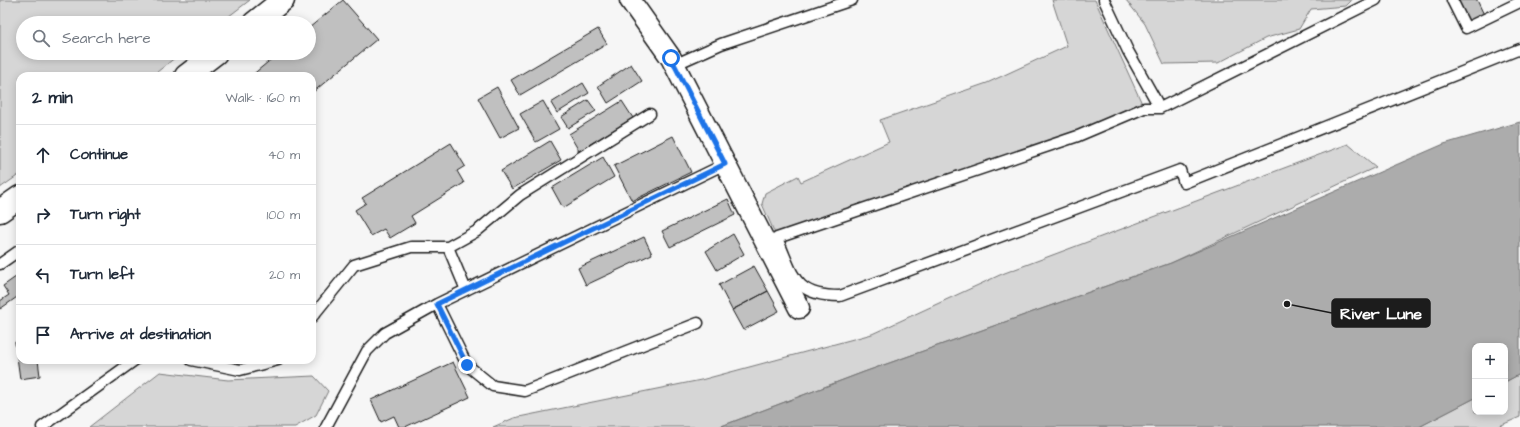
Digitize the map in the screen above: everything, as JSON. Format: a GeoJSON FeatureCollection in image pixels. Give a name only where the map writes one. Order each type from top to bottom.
{"type":"FeatureCollection","features":[{"type":"Feature","properties":{"kind":"street"},"geometry":{"type":"LineString","coordinates":[[263,16],[283,0]]}},
{"type":"Feature","properties":{"kind":"street"},"geometry":{"type":"LineString","coordinates":[[630,0],[674,65],[799,308]]}},
{"type":"Feature","properties":{"kind":"street"},"geometry":{"type":"LineString","coordinates":[[193,72],[209,62]]}},
{"type":"Feature","properties":{"kind":"street"},"geometry":{"type":"LineString","coordinates":[[0,211],[16,200]]}},
{"type":"Feature","properties":{"kind":"lane"},"geometry":{"type":"LineString","coordinates":[[674,65],[721,44],[852,0]]}},
{"type":"Feature","properties":{"kind":"lane"},"geometry":{"type":"LineString","coordinates":[[1104,0],[1128,51],[1160,108]]}},
{"type":"Feature","properties":{"kind":"lane"},"geometry":{"type":"LineString","coordinates":[[1376,0],[1160,108],[1144,108],[1078,136],[777,238],[800,286],[824,296],[840,296],[1180,170],[1184,183],[1520,49]]}},
{"type":"Feature","properties":{"kind":"lane"},"geometry":{"type":"LineString","coordinates":[[1452,0],[1466,28],[1520,2]]}},
{"type":"Feature","properties":{"kind":"lane"},"geometry":{"type":"LineString","coordinates":[[316,312],[354,265],[411,246],[448,246],[477,231],[520,195],[650,114]]}},
{"type":"Feature","properties":{"kind":"lane"},"geometry":{"type":"LineString","coordinates":[[326,427],[367,351],[385,333],[437,304],[725,164]]}},
{"type":"Feature","properties":{"kind":"lane"},"geometry":{"type":"LineString","coordinates":[[448,246],[466,290]]}},
{"type":"Feature","properties":{"kind":"lane"},"geometry":{"type":"LineString","coordinates":[[0,264],[16,253]]}},
{"type":"Feature","properties":{"kind":"lane"},"geometry":{"type":"LineString","coordinates":[[437,304],[467,365],[494,386],[525,391],[698,323]]}},
{"type":"Feature","properties":{"kind":"lane"},"geometry":{"type":"LineString","coordinates":[[42,427],[129,364]]}},
{"type":"Feature","properties":{"kind":"lane"},"geometry":{"type":"LineString","coordinates":[[211,364],[240,370],[263,364]]}},
{"type":"Feature","properties":{"kind":"shaded area"},"geometry":{"type":"Polygon","coordinates":[[[0,0],[250,0],[229,16],[16,16],[16,60],[172,60],[157,72],[16,72],[16,177],[0,188],[0,0]]]}},
{"type":"Feature","properties":{"kind":"shaded area"},"geometry":{"type":"Polygon","coordinates":[[[1052,0],[1095,0],[1144,108],[777,238],[762,204],[765,193],[798,176],[801,182],[889,142],[880,120],[987,83],[1067,46],[1052,0]]]}},
{"type":"Feature","properties":{"kind":"shaded area"},"geometry":{"type":"Polygon","coordinates":[[[1126,0],[1352,0],[1346,6],[1311,9],[1299,29],[1266,38],[1218,63],[1164,64],[1145,24],[1126,0]]]}},
{"type":"Feature","properties":{"kind":"shaded area"},"geometry":{"type":"Polygon","coordinates":[[[1520,122],[1520,374],[1508,380],[1508,343],[1472,343],[1472,400],[1419,427],[719,427],[864,372],[1171,263],[1444,144],[1520,122]]]}},
{"type":"Feature","properties":{"kind":"shaded area"},"geometry":{"type":"Polygon","coordinates":[[[1348,144],[1376,167],[1171,263],[864,372],[719,427],[493,427],[514,418],[701,380],[872,334],[1002,274],[1348,144]]]}},
{"type":"Feature","properties":{"kind":"shaded area"},"geometry":{"type":"Polygon","coordinates":[[[160,372],[228,380],[314,376],[328,391],[316,415],[295,427],[89,427],[160,372]]]}},
{"type":"Feature","properties":{"kind":"shaded area"},"geometry":{"type":"Polygon","coordinates":[[[1520,374],[1520,417],[1497,427],[1419,427],[1472,400],[1472,415],[1508,415],[1508,380],[1520,374]]]}},
{"type":"Feature","properties":{"kind":"building"},"geometry":{"type":"Polygon","coordinates":[[[343,0],[377,39],[316,90],[316,72],[256,72],[270,60],[316,60],[316,22],[343,0]]]}},
{"type":"Feature","properties":{"kind":"building"},"geometry":{"type":"Polygon","coordinates":[[[1452,0],[1477,0],[1486,19],[1466,28],[1452,0]]]}},
{"type":"Feature","properties":{"kind":"building"},"geometry":{"type":"Polygon","coordinates":[[[598,29],[607,44],[520,95],[511,80],[598,29]]]}},
{"type":"Feature","properties":{"kind":"building"},"geometry":{"type":"Polygon","coordinates":[[[631,64],[642,81],[608,103],[598,86],[631,64]]]}},
{"type":"Feature","properties":{"kind":"building"},"geometry":{"type":"Polygon","coordinates":[[[583,83],[589,93],[557,113],[551,103],[583,83]]]}},
{"type":"Feature","properties":{"kind":"building"},"geometry":{"type":"Polygon","coordinates":[[[497,87],[519,128],[500,138],[478,98],[497,87]]]}},
{"type":"Feature","properties":{"kind":"building"},"geometry":{"type":"Polygon","coordinates":[[[588,100],[596,111],[568,128],[561,117],[588,100]]]}},
{"type":"Feature","properties":{"kind":"building"},"geometry":{"type":"Polygon","coordinates":[[[543,101],[559,129],[536,142],[520,114],[543,101]]]}},
{"type":"Feature","properties":{"kind":"building"},"geometry":{"type":"Polygon","coordinates":[[[622,101],[633,118],[579,151],[569,134],[622,101]]]}},
{"type":"Feature","properties":{"kind":"building"},"geometry":{"type":"Polygon","coordinates":[[[673,136],[691,172],[632,201],[614,166],[673,136]]]}},
{"type":"Feature","properties":{"kind":"building"},"geometry":{"type":"Polygon","coordinates":[[[550,141],[561,160],[512,189],[501,171],[550,141]]]}},
{"type":"Feature","properties":{"kind":"building"},"geometry":{"type":"Polygon","coordinates":[[[451,143],[465,166],[457,171],[464,183],[411,216],[415,223],[390,238],[384,229],[371,236],[355,210],[366,203],[362,198],[451,143]]]}},
{"type":"Feature","properties":{"kind":"building"},"geometry":{"type":"Polygon","coordinates":[[[603,157],[614,177],[563,208],[552,188],[603,157]]]}},
{"type":"Feature","properties":{"kind":"building"},"geometry":{"type":"Polygon","coordinates":[[[728,199],[735,215],[670,247],[662,231],[728,199]]]}},
{"type":"Feature","properties":{"kind":"building"},"geometry":{"type":"Polygon","coordinates":[[[733,234],[744,254],[717,270],[706,251],[733,234]]]}},
{"type":"Feature","properties":{"kind":"building"},"geometry":{"type":"Polygon","coordinates":[[[644,237],[652,254],[586,285],[578,268],[644,237]]]}},
{"type":"Feature","properties":{"kind":"building"},"geometry":{"type":"Polygon","coordinates":[[[754,266],[768,291],[732,310],[719,285],[754,266]]]}},
{"type":"Feature","properties":{"kind":"building"},"geometry":{"type":"Polygon","coordinates":[[[16,277],[16,298],[0,309],[0,301],[9,295],[3,286],[16,277]]]}},
{"type":"Feature","properties":{"kind":"building"},"geometry":{"type":"Polygon","coordinates":[[[768,291],[779,311],[743,330],[732,310],[768,291]]]}},
{"type":"Feature","properties":{"kind":"building"},"geometry":{"type":"Polygon","coordinates":[[[453,362],[470,397],[405,427],[399,427],[394,416],[381,422],[371,400],[453,362]]]}},
{"type":"Feature","properties":{"kind":"building"},"geometry":{"type":"Polygon","coordinates":[[[18,364],[38,364],[40,376],[20,379],[18,364]]]}},
{"type":"Feature","properties":{"kind":"place","name":"River Lune"},"geometry":{"type":"Point","coordinates":[1287,304]}},
{"type":"Feature","properties":{"kind":"route"},"geometry":{"type":"LineString","coordinates":[[467,365],[437,304],[725,164],[671,58]]}}]}
